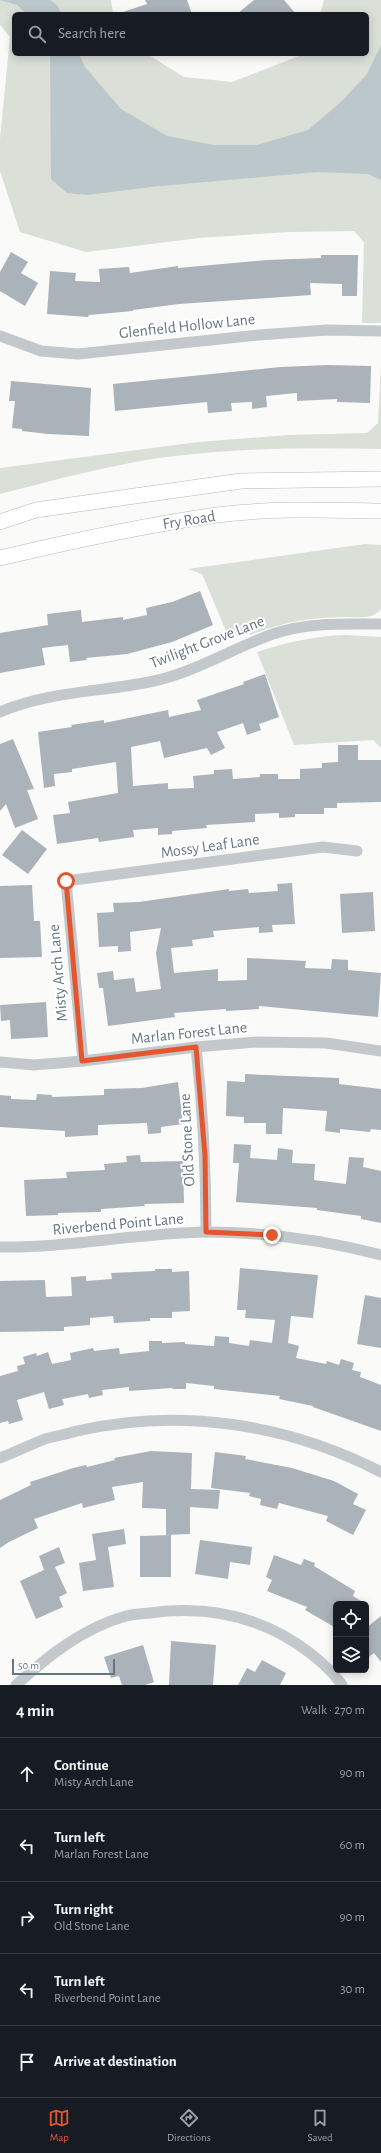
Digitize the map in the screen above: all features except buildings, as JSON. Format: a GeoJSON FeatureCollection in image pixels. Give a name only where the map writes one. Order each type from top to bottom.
{"type":"FeatureCollection","features":[{"type":"Feature","properties":{"kind":"main road","name":"Fry Road"},"geometry":{"type":"LineString","coordinates":[[0,522],[36,510],[241,481],[381,479]]}},
{"type":"Feature","properties":{"kind":"main road","name":"Fry Road"},"geometry":{"type":"LineString","coordinates":[[0,558],[113,532],[218,515],[302,509],[381,511]]}},
{"type":"Feature","properties":{"kind":"street","name":"Glenfield Hollow Lane"},"geometry":{"type":"LineString","coordinates":[[0,336],[41,351],[78,354],[259,335],[327,330],[381,331]]}},
{"type":"Feature","properties":{"kind":"street","name":"Twilight Grove Lane"},"geometry":{"type":"LineString","coordinates":[[0,712],[13,706],[58,695],[156,681],[198,666],[274,633],[325,624],[381,624]]}},
{"type":"Feature","properties":{"kind":"street","name":"Mossy Leaf Lane"},"geometry":{"type":"LineString","coordinates":[[66,881],[323,847],[357,851]]}},
{"type":"Feature","properties":{"kind":"street","name":"Misty Arch Lane"},"geometry":{"type":"LineString","coordinates":[[66,881],[82,1061]]}},
{"type":"Feature","properties":{"kind":"street","name":"Marlan Forest Lane"},"geometry":{"type":"LineString","coordinates":[[0,1062],[34,1065],[82,1061],[196,1047],[257,1042],[326,1043],[381,1052]]}},
{"type":"Feature","properties":{"kind":"street","name":"Old Stone Lane"},"geometry":{"type":"LineString","coordinates":[[196,1047],[205,1156],[206,1232]]}},
{"type":"Feature","properties":{"kind":"street","name":"Riverbend Point Lane"},"geometry":{"type":"LineString","coordinates":[[0,1247],[40,1248],[206,1232],[272,1235],[335,1243],[381,1255]]}},
{"type":"Feature","properties":{"kind":"street"},"geometry":{"type":"LineString","coordinates":[[0,1458],[46,1439],[102,1425],[152,1419],[212,1421],[265,1428],[322,1446],[381,1472]]}},
{"type":"Feature","properties":{"kind":"street"},"geometry":{"type":"LineString","coordinates":[[16,1685],[47,1657],[84,1634],[126,1616],[171,1610],[212,1611],[238,1616],[265,1626],[296,1642],[332,1671],[342,1685]]}},
{"type":"Feature","properties":{"kind":"shaded area"},"geometry":{"type":"Polygon","coordinates":[[[0,0],[111,0],[113,12],[12,12],[12,56],[150,56],[184,77],[232,82],[299,56],[369,56],[369,12],[321,12],[324,0],[381,0],[381,323],[362,323],[364,242],[354,231],[288,232],[199,238],[86,252],[20,232],[0,171],[0,139],[10,37],[0,25],[0,0]]]}},
{"type":"Feature","properties":{"kind":"shaded area"},"geometry":{"type":"Polygon","coordinates":[[[0,0],[50,0],[58,6],[60,12],[25,12],[17,5],[0,0]]]}},
{"type":"Feature","properties":{"kind":"shaded area"},"geometry":{"type":"Polygon","coordinates":[[[381,45],[381,180],[368,174],[317,172],[150,187],[87,195],[67,193],[51,179],[50,56],[80,56],[85,67],[121,109],[167,136],[214,145],[257,145],[308,130],[342,101],[367,74],[381,45]]]}},
{"type":"Feature","properties":{"kind":"shaded area"},"geometry":{"type":"Polygon","coordinates":[[[381,365],[381,449],[274,449],[166,457],[145,460],[62,478],[0,494],[0,468],[198,442],[288,435],[367,433],[378,423],[381,365]]]}},
{"type":"Feature","properties":{"kind":"shaded area"},"geometry":{"type":"Polygon","coordinates":[[[365,544],[381,545],[381,609],[377,613],[365,617],[334,617],[297,621],[250,635],[248,630],[229,638],[202,574],[188,569],[365,544]]]}},
{"type":"Feature","properties":{"kind":"shaded area"},"geometry":{"type":"Polygon","coordinates":[[[346,635],[381,637],[381,748],[373,740],[294,745],[257,652],[301,640],[346,635]]]}},
{"type":"Feature","properties":{"kind":"route"},"geometry":{"type":"LineString","coordinates":[[66,881],[82,1061],[196,1047],[202,1102],[205,1156],[206,1232],[272,1235]]}}]}
